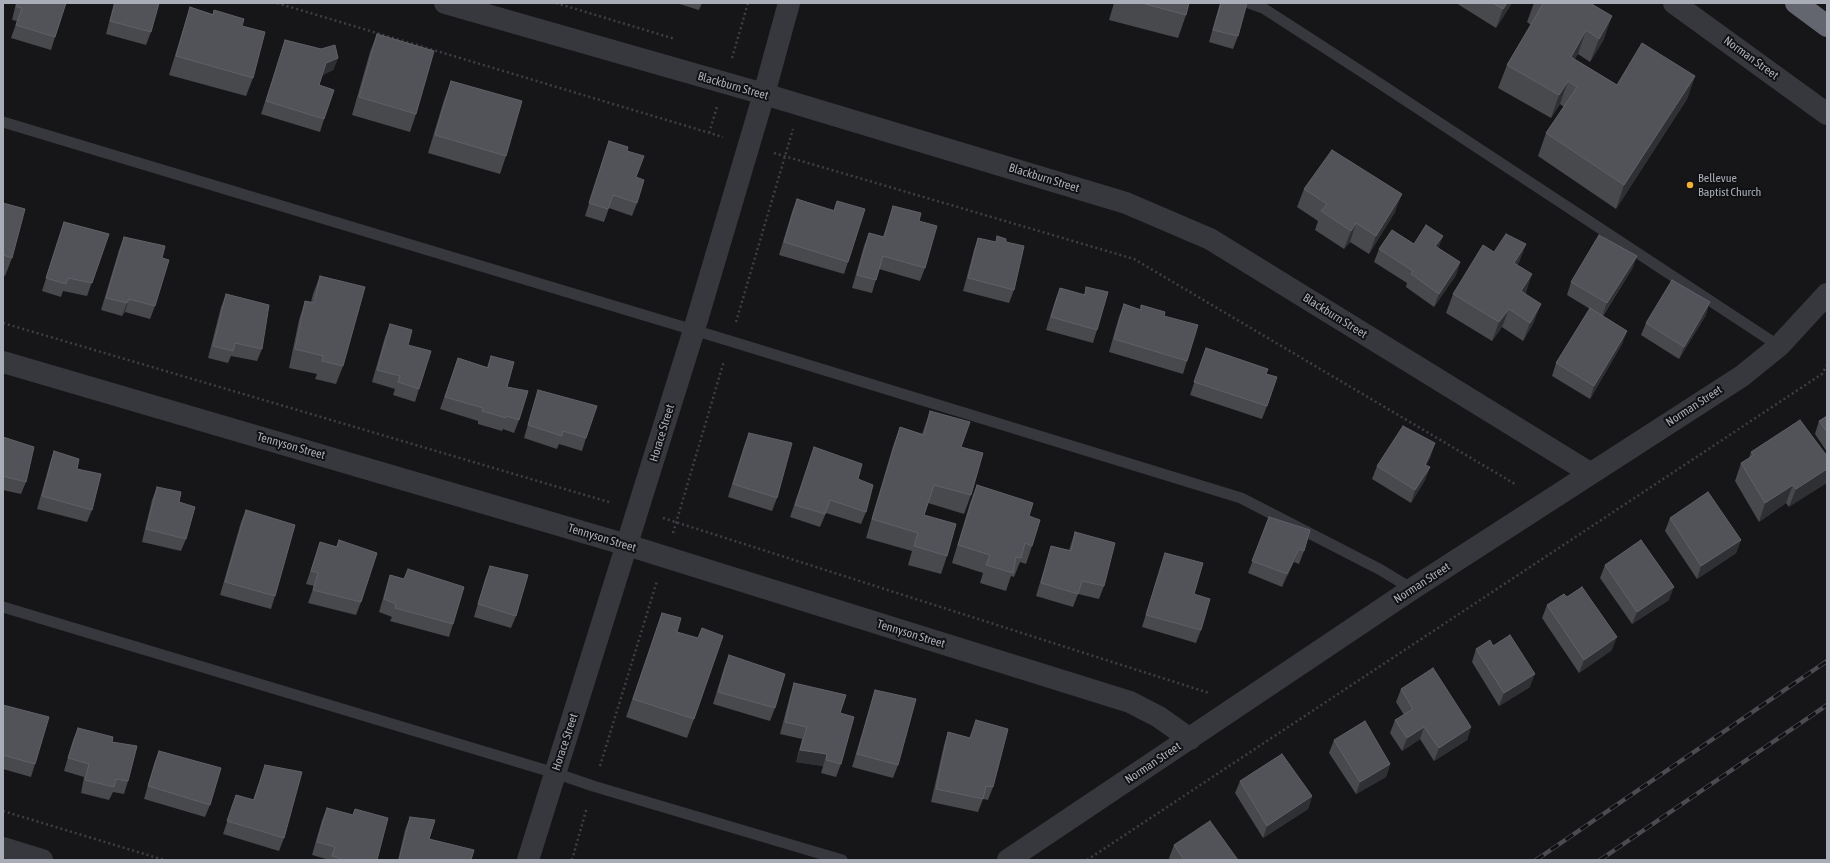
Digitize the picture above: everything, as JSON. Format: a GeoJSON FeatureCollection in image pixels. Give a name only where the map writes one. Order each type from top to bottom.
{"type":"FeatureCollection","features":[{"type":"Feature","properties":{"kind":"highway"},"geometry":{"type":"LineString","coordinates":[[1796,3],[1827,26]]}},
{"type":"Feature","properties":{"kind":"street","name":"Blackburn Street"},"geometry":{"type":"LineString","coordinates":[[445,3],[724,84],[764,94],[1126,203],[1210,239],[1590,473]]}},
{"type":"Feature","properties":{"kind":"street","name":"Horace Street"},"geometry":{"type":"LineString","coordinates":[[528,860],[628,545],[694,330],[764,94],[788,3]]}},
{"type":"Feature","properties":{"kind":"street","name":"Norman Street"},"geometry":{"type":"LineString","coordinates":[[1674,3],[1827,114]]}},
{"type":"Feature","properties":{"kind":"street","name":"Norman Street"},"geometry":{"type":"LineString","coordinates":[[1008,860],[1243,704],[1412,589],[1742,376],[1779,346],[1827,294]]}},
{"type":"Feature","properties":{"kind":"street","name":"Tennyson Street"},"geometry":{"type":"LineString","coordinates":[[3,362],[628,545],[1130,702],[1159,717],[1190,739]]}},
{"type":"Feature","properties":{"kind":"street"},"geometry":{"type":"LineString","coordinates":[[3,848],[42,860]]}},
{"type":"Feature","properties":{"kind":"lane"},"geometry":{"type":"LineString","coordinates":[[1249,3],[1263,8],[1376,81],[1779,346]]}},
{"type":"Feature","properties":{"kind":"lane"},"geometry":{"type":"LineString","coordinates":[[3,122],[694,330],[1241,498],[1381,570],[1412,589]]}},
{"type":"Feature","properties":{"kind":"lane"},"geometry":{"type":"LineString","coordinates":[[3,607],[842,860]]}},
{"type":"Feature","properties":{"kind":"path"},"geometry":{"type":"LineString","coordinates":[[277,3],[1134,259],[1515,484]]}},
{"type":"Feature","properties":{"kind":"path"},"geometry":{"type":"LineString","coordinates":[[556,3],[681,41]]}},
{"type":"Feature","properties":{"kind":"path"},"geometry":{"type":"LineString","coordinates":[[724,84],[748,3]]}},
{"type":"Feature","properties":{"kind":"path"},"geometry":{"type":"LineString","coordinates":[[725,54],[733,56]]}},
{"type":"Feature","properties":{"kind":"path"},"geometry":{"type":"LineString","coordinates":[[3,323],[638,511],[1243,704]]}},
{"type":"Feature","properties":{"kind":"path"},"geometry":{"type":"LineString","coordinates":[[1087,860],[1822,374],[1827,365]]}},
{"type":"Feature","properties":{"kind":"path"},"geometry":{"type":"LineString","coordinates":[[572,860],[593,786],[665,557]]}},
{"type":"Feature","properties":{"kind":"path"},"geometry":{"type":"LineString","coordinates":[[3,811],[164,860]]}},
{"type":"Feature","properties":{"kind":"building"},"geometry":{"type":"Polygon","coordinates":[[[17,3],[66,3],[55,37],[16,25],[22,8],[17,7],[17,3]]]}},
{"type":"Feature","properties":{"kind":"building"},"geometry":{"type":"Polygon","coordinates":[[[115,3],[159,3],[151,32],[110,21],[115,3]]]}},
{"type":"Feature","properties":{"kind":"building"},"geometry":{"type":"Polygon","coordinates":[[[1142,3],[1189,3],[1186,15],[1142,3]]]}},
{"type":"Feature","properties":{"kind":"building"},"geometry":{"type":"Polygon","coordinates":[[[1221,3],[1247,3],[1238,36],[1213,30],[1221,3]]]}},
{"type":"Feature","properties":{"kind":"building"},"geometry":{"type":"Polygon","coordinates":[[[1493,3],[1507,3],[1503,9],[1493,3]]]}},
{"type":"Feature","properties":{"kind":"building"},"geometry":{"type":"Polygon","coordinates":[[[1541,3],[1590,3],[1612,16],[1599,39],[1586,30],[1571,57],[1617,85],[1642,43],[1695,76],[1624,185],[1546,133],[1577,87],[1568,81],[1559,95],[1507,65],[1543,4],[1541,3]]]}},
{"type":"Feature","properties":{"kind":"building"},"geometry":{"type":"Polygon","coordinates":[[[190,7],[213,15],[214,10],[244,19],[242,26],[265,32],[253,78],[176,56],[190,7]]]}},
{"type":"Feature","properties":{"kind":"building"},"geometry":{"type":"Polygon","coordinates":[[[377,34],[434,51],[416,114],[359,97],[377,34]]]}},
{"type":"Feature","properties":{"kind":"building"},"geometry":{"type":"Polygon","coordinates":[[[285,40],[321,49],[335,45],[338,58],[326,63],[319,85],[334,90],[324,119],[266,101],[285,40]]]}},
{"type":"Feature","properties":{"kind":"building"},"geometry":{"type":"Polygon","coordinates":[[[451,81],[522,101],[506,156],[435,135],[451,81]]]}},
{"type":"Feature","properties":{"kind":"building"},"geometry":{"type":"Polygon","coordinates":[[[609,141],[628,147],[627,151],[644,156],[636,177],[644,180],[637,203],[613,195],[608,209],[589,203],[609,141]]]}},
{"type":"Feature","properties":{"kind":"building"},"geometry":{"type":"Polygon","coordinates":[[[1332,150],[1402,194],[1376,236],[1356,223],[1351,231],[1321,211],[1327,204],[1304,189],[1332,150]]]}},
{"type":"Feature","properties":{"kind":"building"},"geometry":{"type":"Polygon","coordinates":[[[797,199],[834,211],[837,201],[865,209],[848,262],[784,242],[797,199]]]}},
{"type":"Feature","properties":{"kind":"building"},"geometry":{"type":"Polygon","coordinates":[[[3,203],[25,209],[12,258],[3,255],[3,203]]]}},
{"type":"Feature","properties":{"kind":"building"},"geometry":{"type":"Polygon","coordinates":[[[893,206],[921,213],[919,221],[937,226],[925,268],[883,256],[876,280],[857,275],[869,233],[884,237],[893,206]]]}},
{"type":"Feature","properties":{"kind":"building"},"geometry":{"type":"Polygon","coordinates":[[[64,222],[109,234],[92,283],[68,278],[66,284],[46,278],[64,222]]]}},
{"type":"Feature","properties":{"kind":"building"},"geometry":{"type":"Polygon","coordinates":[[[1426,225],[1443,236],[1435,246],[1460,262],[1439,294],[1411,274],[1413,271],[1379,249],[1392,230],[1414,244],[1426,225]]]}},
{"type":"Feature","properties":{"kind":"building"},"geometry":{"type":"Polygon","coordinates":[[[1506,234],[1526,244],[1514,263],[1532,274],[1521,291],[1541,304],[1530,323],[1509,309],[1499,322],[1453,294],[1483,245],[1494,252],[1506,234]]]}},
{"type":"Feature","properties":{"kind":"building"},"geometry":{"type":"Polygon","coordinates":[[[1599,235],[1637,256],[1607,303],[1571,282],[1599,235]]]}},
{"type":"Feature","properties":{"kind":"building"},"geometry":{"type":"Polygon","coordinates":[[[997,236],[1006,239],[1006,242],[1024,246],[1014,290],[968,278],[978,238],[996,242],[997,236]]]}},
{"type":"Feature","properties":{"kind":"building"},"geometry":{"type":"Polygon","coordinates":[[[124,237],[165,246],[162,258],[169,260],[155,306],[129,299],[127,303],[106,298],[124,237]]]}},
{"type":"Feature","properties":{"kind":"building"},"geometry":{"type":"Polygon","coordinates":[[[320,276],[365,287],[343,366],[322,361],[323,356],[295,349],[305,301],[314,303],[320,276]]]}},
{"type":"Feature","properties":{"kind":"building"},"geometry":{"type":"Polygon","coordinates":[[[1672,280],[1710,302],[1684,347],[1646,323],[1672,280]]]}},
{"type":"Feature","properties":{"kind":"building"},"geometry":{"type":"Polygon","coordinates":[[[1086,287],[1108,292],[1097,330],[1051,317],[1060,288],[1085,295],[1086,287]]]}},
{"type":"Feature","properties":{"kind":"building"},"geometry":{"type":"Polygon","coordinates":[[[226,294],[269,305],[262,349],[235,343],[233,351],[213,346],[226,294]]]}},
{"type":"Feature","properties":{"kind":"building"},"geometry":{"type":"Polygon","coordinates":[[[1124,304],[1141,310],[1141,305],[1165,312],[1164,316],[1198,325],[1187,361],[1114,339],[1124,304]]]}},
{"type":"Feature","properties":{"kind":"building"},"geometry":{"type":"Polygon","coordinates":[[[1590,308],[1627,331],[1594,386],[1556,363],[1590,308]]]}},
{"type":"Feature","properties":{"kind":"building"},"geometry":{"type":"Polygon","coordinates":[[[390,324],[412,330],[408,345],[431,351],[419,389],[398,382],[400,376],[377,370],[390,324]]]}},
{"type":"Feature","properties":{"kind":"building"},"geometry":{"type":"Polygon","coordinates":[[[1206,348],[1268,369],[1266,374],[1277,377],[1267,406],[1194,382],[1206,348]]]}},
{"type":"Feature","properties":{"kind":"building"},"geometry":{"type":"Polygon","coordinates":[[[491,356],[514,362],[507,387],[528,391],[519,420],[482,411],[483,408],[445,397],[458,358],[488,368],[491,356]]]}},
{"type":"Feature","properties":{"kind":"building"},"geometry":{"type":"Polygon","coordinates":[[[538,390],[597,406],[586,438],[563,431],[562,436],[528,425],[538,390]]]}},
{"type":"Feature","properties":{"kind":"building"},"geometry":{"type":"Polygon","coordinates":[[[930,411],[970,422],[961,447],[983,453],[971,495],[934,485],[924,515],[956,524],[947,556],[914,546],[918,533],[872,519],[900,427],[924,435],[930,411]]]}},
{"type":"Feature","properties":{"kind":"building"},"geometry":{"type":"Polygon","coordinates":[[[1827,416],[1827,432],[1819,421],[1827,416]]]}},
{"type":"Feature","properties":{"kind":"building"},"geometry":{"type":"Polygon","coordinates":[[[1800,420],[1827,456],[1827,469],[1796,489],[1793,485],[1765,503],[1741,463],[1754,455],[1751,452],[1800,420]]]}},
{"type":"Feature","properties":{"kind":"building"},"geometry":{"type":"Polygon","coordinates":[[[1403,426],[1435,443],[1425,465],[1430,467],[1415,490],[1377,466],[1403,426]]]}},
{"type":"Feature","properties":{"kind":"building"},"geometry":{"type":"Polygon","coordinates":[[[749,433],[792,443],[777,498],[733,484],[749,433]]]}},
{"type":"Feature","properties":{"kind":"building"},"geometry":{"type":"Polygon","coordinates":[[[3,437],[34,447],[26,482],[3,476],[3,437]]]}},
{"type":"Feature","properties":{"kind":"building"},"geometry":{"type":"Polygon","coordinates":[[[814,447],[862,464],[858,479],[873,485],[866,512],[830,500],[825,514],[795,505],[814,447]]]}},
{"type":"Feature","properties":{"kind":"building"},"geometry":{"type":"Polygon","coordinates":[[[54,451],[79,459],[77,469],[101,474],[92,510],[42,496],[54,451]]]}},
{"type":"Feature","properties":{"kind":"building"},"geometry":{"type":"Polygon","coordinates":[[[977,485],[1033,503],[1029,516],[1040,520],[1032,546],[1025,543],[1021,558],[1016,557],[1013,573],[986,565],[990,555],[958,545],[977,485]]]}},
{"type":"Feature","properties":{"kind":"building"},"geometry":{"type":"Polygon","coordinates":[[[157,487],[181,492],[179,502],[195,507],[186,539],[146,529],[157,487]]]}},
{"type":"Feature","properties":{"kind":"building"},"geometry":{"type":"Polygon","coordinates":[[[1708,492],[1741,540],[1701,566],[1670,518],[1708,492]]]}},
{"type":"Feature","properties":{"kind":"building"},"geometry":{"type":"Polygon","coordinates":[[[246,510],[295,525],[275,596],[225,582],[246,510]]]}},
{"type":"Feature","properties":{"kind":"building"},"geometry":{"type":"Polygon","coordinates":[[[1269,517],[1310,530],[1304,551],[1299,549],[1287,574],[1252,561],[1269,517]]]}},
{"type":"Feature","properties":{"kind":"building"},"geometry":{"type":"Polygon","coordinates":[[[1075,532],[1115,543],[1104,586],[1082,581],[1078,594],[1041,583],[1051,546],[1071,551],[1075,532]]]}},
{"type":"Feature","properties":{"kind":"building"},"geometry":{"type":"Polygon","coordinates":[[[339,540],[377,553],[361,602],[313,590],[318,573],[311,571],[320,542],[337,547],[339,540]]]}},
{"type":"Feature","properties":{"kind":"building"},"geometry":{"type":"Polygon","coordinates":[[[1641,540],[1674,587],[1637,612],[1605,565],[1641,540]]]}},
{"type":"Feature","properties":{"kind":"building"},"geometry":{"type":"Polygon","coordinates":[[[1165,553],[1203,563],[1194,594],[1210,599],[1201,630],[1146,615],[1165,553]]]}},
{"type":"Feature","properties":{"kind":"building"},"geometry":{"type":"Polygon","coordinates":[[[490,566],[528,575],[516,616],[478,604],[490,566]]]}},
{"type":"Feature","properties":{"kind":"building"},"geometry":{"type":"Polygon","coordinates":[[[408,569],[464,587],[453,624],[395,608],[396,604],[384,599],[390,575],[404,579],[408,569]]]}},
{"type":"Feature","properties":{"kind":"building"},"geometry":{"type":"Polygon","coordinates":[[[1582,587],[1617,637],[1584,660],[1547,605],[1564,594],[1567,597],[1582,587]]]}},
{"type":"Feature","properties":{"kind":"building"},"geometry":{"type":"Polygon","coordinates":[[[662,613],[681,618],[677,632],[698,638],[702,628],[723,636],[694,719],[633,699],[662,613]]]}},
{"type":"Feature","properties":{"kind":"building"},"geometry":{"type":"Polygon","coordinates":[[[1510,635],[1535,674],[1504,693],[1476,649],[1490,640],[1493,646],[1510,635]]]}},
{"type":"Feature","properties":{"kind":"building"},"geometry":{"type":"Polygon","coordinates":[[[729,655],[785,674],[775,708],[718,692],[729,655]]]}},
{"type":"Feature","properties":{"kind":"building"},"geometry":{"type":"Polygon","coordinates":[[[1433,668],[1471,727],[1439,748],[1424,727],[1407,738],[1395,720],[1413,709],[1401,689],[1433,668]]]}},
{"type":"Feature","properties":{"kind":"building"},"geometry":{"type":"Polygon","coordinates":[[[794,683],[846,695],[840,713],[854,717],[841,764],[826,760],[827,754],[800,750],[807,727],[785,722],[794,683]]]}},
{"type":"Feature","properties":{"kind":"building"},"geometry":{"type":"Polygon","coordinates":[[[875,690],[916,699],[898,765],[857,754],[875,690]]]}},
{"type":"Feature","properties":{"kind":"building"},"geometry":{"type":"Polygon","coordinates":[[[3,705],[49,717],[35,764],[3,755],[3,705]]]}},
{"type":"Feature","properties":{"kind":"building"},"geometry":{"type":"Polygon","coordinates":[[[976,720],[1008,729],[993,787],[986,786],[983,799],[936,789],[948,732],[970,738],[976,720]]]}},
{"type":"Feature","properties":{"kind":"building"},"geometry":{"type":"Polygon","coordinates":[[[1365,721],[1390,764],[1360,782],[1334,740],[1365,721]]]}},
{"type":"Feature","properties":{"kind":"building"},"geometry":{"type":"Polygon","coordinates":[[[78,728],[113,737],[112,742],[137,746],[128,781],[116,779],[114,787],[85,780],[89,764],[68,758],[78,728]]]}},
{"type":"Feature","properties":{"kind":"building"},"geometry":{"type":"Polygon","coordinates":[[[159,751],[221,768],[210,805],[148,786],[159,751]]]}},
{"type":"Feature","properties":{"kind":"building"},"geometry":{"type":"Polygon","coordinates":[[[1282,754],[1312,796],[1267,826],[1240,781],[1282,754]]]}},
{"type":"Feature","properties":{"kind":"building"},"geometry":{"type":"Polygon","coordinates":[[[265,765],[302,772],[284,838],[227,821],[236,795],[254,800],[265,765]]]}},
{"type":"Feature","properties":{"kind":"building"},"geometry":{"type":"Polygon","coordinates":[[[327,808],[353,815],[355,809],[388,818],[377,860],[346,860],[332,856],[335,847],[317,842],[327,808]]]}},
{"type":"Feature","properties":{"kind":"building"},"geometry":{"type":"Polygon","coordinates":[[[410,817],[435,820],[429,839],[474,850],[471,860],[399,860],[410,817]]]}},
{"type":"Feature","properties":{"kind":"building"},"geometry":{"type":"Polygon","coordinates":[[[1210,821],[1238,860],[1184,860],[1174,845],[1210,821]]]}},
{"type":"Feature","properties":{"kind":"railway"},"geometry":{"type":"LineString","coordinates":[[1536,860],[1827,661]]}},
{"type":"Feature","properties":{"kind":"railway"},"geometry":{"type":"LineString","coordinates":[[1600,860],[1827,705]]}},
{"type":"Feature","properties":{"kind":"place","name":"Bellevue Baptist Church"},"geometry":{"type":"Point","coordinates":[1690,185]}}]}
